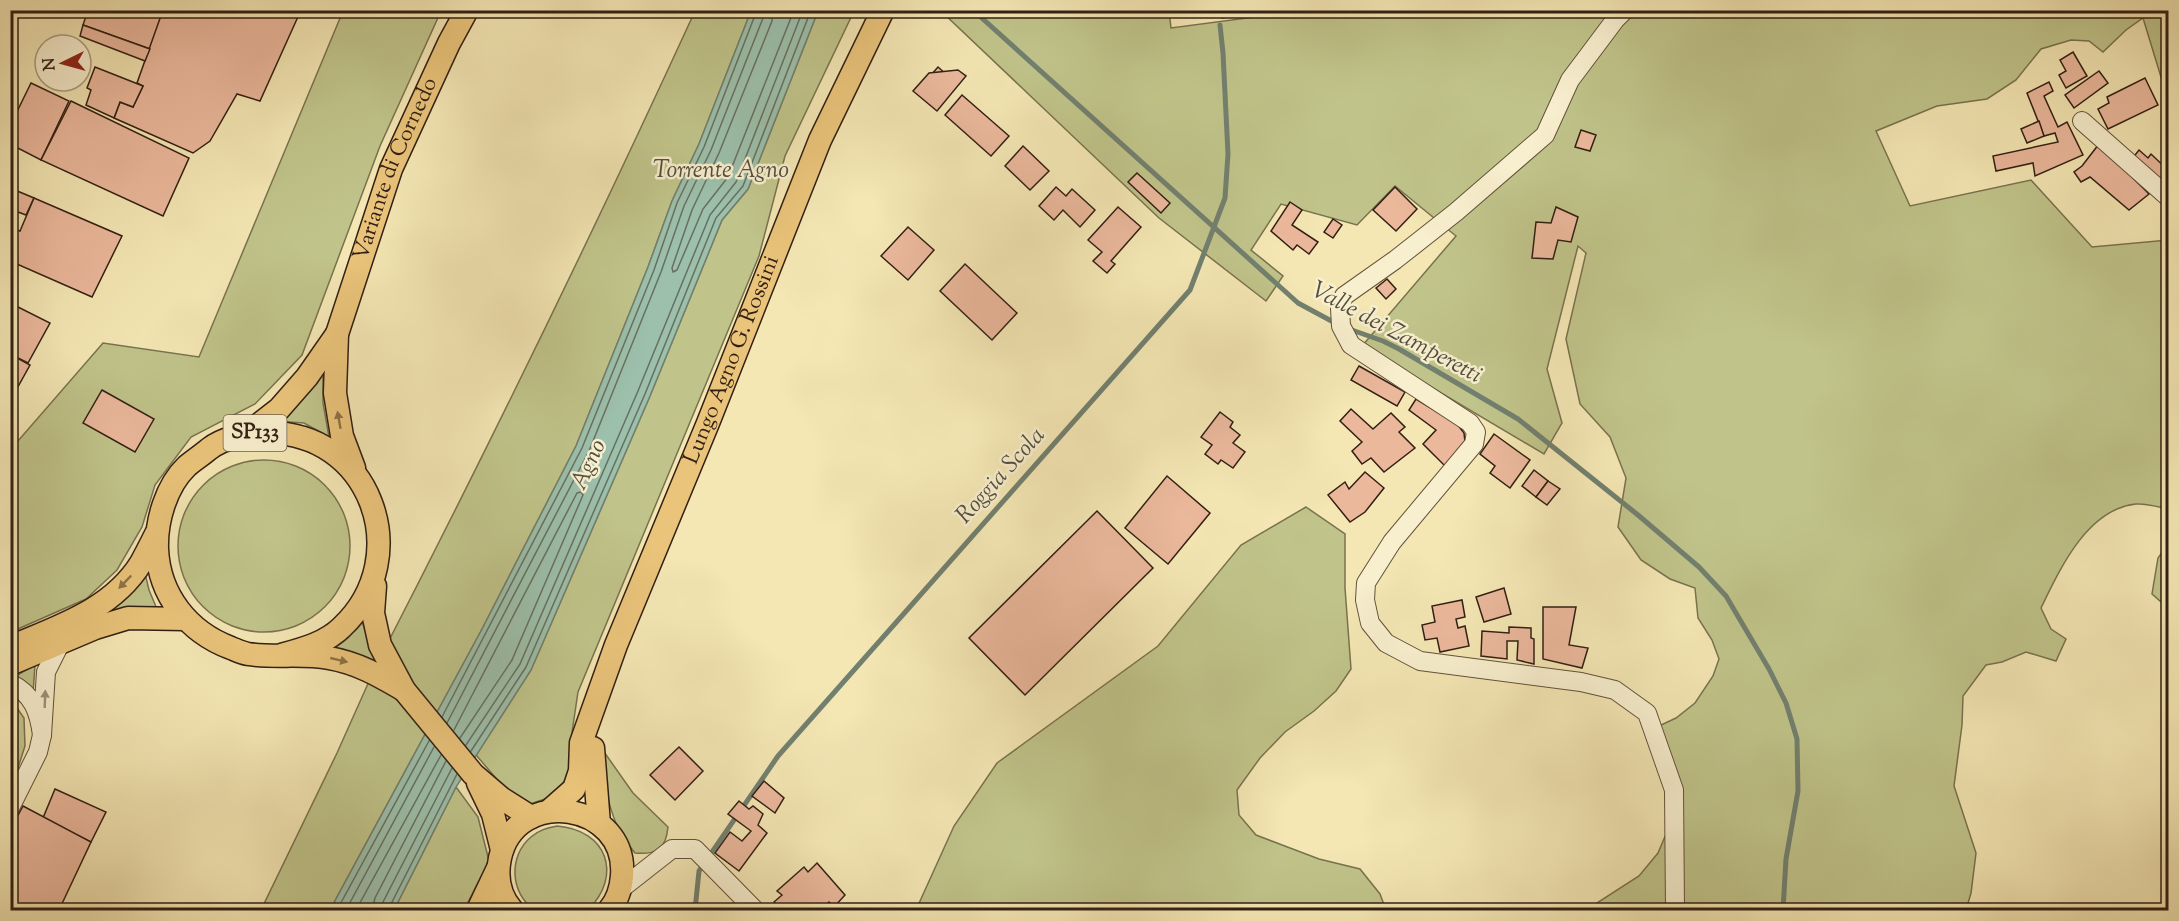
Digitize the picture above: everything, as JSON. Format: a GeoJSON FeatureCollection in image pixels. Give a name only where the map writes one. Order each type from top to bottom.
{"type":"FeatureCollection","features":[{"type":"Feature","properties":{"kind":"main road","name":"Variante di Cornedo"},"geometry":{"type":"LineString","coordinates":[[337,334],[391,169],[448,42],[467,10]]}},
{"type":"Feature","properties":{"kind":"main road","name":"Lungo Agno G. Rossini"},"geometry":{"type":"LineString","coordinates":[[478,910],[509,837],[519,826],[574,789],[580,771],[581,743],[615,645],[708,423],[820,140],[883,10]]}},
{"type":"Feature","properties":{"kind":"main road","name":"SP133"},"geometry":{"type":"LineString","coordinates":[[248,433],[279,409],[307,377],[337,334]]}},
{"type":"Feature","properties":{"kind":"main road","name":"SP133"},"geometry":{"type":"LineString","coordinates":[[156,533],[158,564],[167,593],[185,619],[212,641],[246,654],[281,656],[313,646],[342,628],[363,603],[376,572],[380,538],[373,505],[357,476],[342,436],[334,393],[337,334]]}},
{"type":"Feature","properties":{"kind":"main road","name":"SP133"},"geometry":{"type":"LineString","coordinates":[[10,647],[84,615],[104,602],[140,565],[156,533],[165,498],[186,468],[214,445],[248,433],[279,432],[308,439],[335,454],[357,476]]}},
{"type":"Feature","properties":{"kind":"main road"},"geometry":{"type":"LineString","coordinates":[[376,572],[373,613],[380,645],[404,690],[497,806],[499,886],[507,905],[512,910]]}},
{"type":"Feature","properties":{"kind":"main road"},"geometry":{"type":"LineString","coordinates":[[10,664],[95,628],[128,618],[185,619]]}},
{"type":"Feature","properties":{"kind":"main road"},"geometry":{"type":"LineString","coordinates":[[281,656],[327,657],[348,662],[365,668],[404,690]]}},
{"type":"Feature","properties":{"kind":"main road","name":"Lungo Agno G. Rossini"},"geometry":{"type":"LineString","coordinates":[[591,714],[593,772],[599,824]]}},
{"type":"Feature","properties":{"kind":"main road"},"geometry":{"type":"LineString","coordinates":[[497,806],[540,814]]}},
{"type":"Feature","properties":{"kind":"main road","name":"Lungo Agno G. Rossini"},"geometry":{"type":"LineString","coordinates":[[540,814],[567,810],[584,815],[599,824],[611,836],[618,851],[622,867],[621,889]]}},
{"type":"Feature","properties":{"kind":"main road"},"geometry":{"type":"LineString","coordinates":[[609,910],[621,889]]}},
{"type":"Feature","properties":{"kind":"street"},"geometry":{"type":"LineString","coordinates":[[1625,10],[1570,80],[1545,135],[1456,212],[1344,296],[1340,308],[1341,326],[1351,345],[1470,423],[1476,432],[1474,444],[1392,542],[1366,583],[1365,600],[1370,623],[1386,643],[1420,661],[1581,682],[1615,690],[1647,713],[1674,790],[1675,910]]}},
{"type":"Feature","properties":{"kind":"street"},"geometry":{"type":"LineString","coordinates":[[2082,121],[2169,197]]}},
{"type":"Feature","properties":{"kind":"street"},"geometry":{"type":"LineString","coordinates":[[10,808],[38,752],[42,735],[46,672],[60,644]]}},
{"type":"Feature","properties":{"kind":"street"},"geometry":{"type":"LineString","coordinates":[[10,683],[18,687],[32,701],[39,714],[42,735]]}},
{"type":"Feature","properties":{"kind":"street"},"geometry":{"type":"LineString","coordinates":[[621,889],[672,849],[694,849],[755,910]]}},
{"type":"Feature","properties":{"kind":"street"},"geometry":{"type":"LineString","coordinates":[[618,851],[626,858],[638,862],[656,860]]}},
{"type":"Feature","properties":{"kind":"green space"},"geometry":{"type":"Polygon","coordinates":[[[1308,10],[2168,11],[2168,100],[2143,18],[2126,30],[2103,52],[2089,41],[2071,40],[2041,49],[2016,80],[1987,99],[1937,106],[1876,131],[1910,206],[2031,180],[2092,247],[2168,240],[2168,509],[2140,504],[2119,508],[2103,517],[2089,529],[2066,559],[2041,608],[2051,629],[2066,639],[2056,661],[2026,652],[2002,662],[1986,665],[1963,696],[1962,725],[1954,786],[1976,853],[1971,893],[1966,910],[1586,910],[1639,876],[1658,853],[1672,820],[1659,726],[1676,718],[1695,703],[1713,676],[1719,659],[1712,640],[1698,618],[1695,588],[1670,579],[1641,560],[1618,527],[1626,478],[1610,437],[1580,404],[1566,339],[1586,253],[1578,246],[1547,369],[1562,423],[1544,454],[1362,346],[1456,236],[1395,186],[1357,225],[1281,204],[1251,250],[1283,276],[1266,301],[1159,218],[941,11],[1169,11],[1171,28],[1308,10]]]}},
{"type":"Feature","properties":{"kind":"green space"},"geometry":{"type":"Polygon","coordinates":[[[343,11],[441,11],[380,146],[302,355],[255,404],[191,437],[155,485],[142,527],[117,570],[86,599],[11,632],[11,449],[103,343],[199,357],[343,11]]]}},
{"type":"Feature","properties":{"kind":"green space"},"geometry":{"type":"Polygon","coordinates":[[[695,11],[751,11],[699,144],[672,201],[576,446],[481,631],[330,910],[261,910],[337,753],[375,668],[331,651],[348,638],[362,621],[370,647],[379,660],[541,337],[695,11]]]}},
{"type":"Feature","properties":{"kind":"green space"},"geometry":{"type":"Polygon","coordinates":[[[818,11],[854,11],[785,156],[759,256],[578,692],[570,746],[570,773],[554,796],[530,804],[507,791],[476,755],[531,670],[650,396],[722,220],[748,189],[818,11]]]}},
{"type":"Feature","properties":{"kind":"green space"},"geometry":{"type":"Polygon","coordinates":[[[323,363],[323,403],[329,437],[304,423],[274,421],[323,363]]]}},
{"type":"Feature","properties":{"kind":"green space"},"geometry":{"type":"Polygon","coordinates":[[[264,460],[297,467],[325,485],[343,513],[350,546],[343,579],[325,607],[297,625],[264,632],[231,625],[203,607],[185,579],[178,546],[185,513],[203,485],[231,467],[264,460]]]}},
{"type":"Feature","properties":{"kind":"green space"},"geometry":{"type":"Polygon","coordinates":[[[1306,507],[1345,534],[1345,588],[1351,669],[1336,691],[1314,711],[1285,732],[1260,758],[1237,790],[1239,815],[1256,835],[1319,859],[1360,869],[1380,894],[1386,910],[916,910],[954,826],[997,763],[1158,646],[1241,545],[1306,507]]]}},
{"type":"Feature","properties":{"kind":"green space"},"geometry":{"type":"Polygon","coordinates":[[[2168,544],[2168,608],[2152,594],[2158,558],[2168,544]]]}},
{"type":"Feature","properties":{"kind":"green space"},"geometry":{"type":"Polygon","coordinates":[[[144,569],[157,609],[100,615],[144,569]]]}},
{"type":"Feature","properties":{"kind":"green space"},"geometry":{"type":"Polygon","coordinates":[[[35,665],[33,693],[14,677],[35,665]]]}},
{"type":"Feature","properties":{"kind":"green space"},"geometry":{"type":"Polygon","coordinates":[[[10,698],[24,718],[25,746],[16,774],[11,775],[10,698]]]}},
{"type":"Feature","properties":{"kind":"green space"},"geometry":{"type":"Polygon","coordinates":[[[602,749],[633,793],[668,827],[665,841],[659,849],[649,853],[635,853],[619,829],[610,804],[602,749]]]}},
{"type":"Feature","properties":{"kind":"green space"},"geometry":{"type":"Polygon","coordinates":[[[456,787],[478,817],[489,861],[464,910],[394,910],[456,787]]]}},
{"type":"Feature","properties":{"kind":"green space"},"geometry":{"type":"Polygon","coordinates":[[[557,826],[574,829],[588,836],[598,845],[604,856],[607,869],[605,883],[599,897],[588,910],[535,910],[521,895],[517,885],[516,864],[518,854],[524,845],[537,833],[557,826]]]}},
{"type":"Feature","properties":{"kind":"water","name":"Torrente Agno"},"geometry":{"type":"Polygon","coordinates":[[[751,11],[818,11],[748,189],[722,220],[650,396],[531,670],[456,787],[394,910],[330,910],[481,631],[576,446],[672,201],[699,144],[751,11]]]}},
{"type":"Feature","properties":{"kind":"building"},"geometry":{"type":"Polygon","coordinates":[[[88,10],[163,11],[150,49],[83,25],[88,10]]]}},
{"type":"Feature","properties":{"kind":"building"},"geometry":{"type":"Polygon","coordinates":[[[163,10],[301,10],[260,101],[237,94],[210,141],[193,153],[114,118],[120,102],[133,107],[143,86],[137,83],[163,10]]]}},
{"type":"Feature","properties":{"kind":"building"},"geometry":{"type":"Polygon","coordinates":[[[1221,10],[1276,10],[1222,18],[1221,10]]]}},
{"type":"Feature","properties":{"kind":"building"},"geometry":{"type":"Polygon","coordinates":[[[83,25],[150,49],[145,61],[93,41],[93,33],[81,33],[83,25]]]}},
{"type":"Feature","properties":{"kind":"building"},"geometry":{"type":"Polygon","coordinates":[[[2073,52],[2087,76],[2066,88],[2059,75],[2066,71],[2060,60],[2073,52]]]}},
{"type":"Feature","properties":{"kind":"building"},"geometry":{"type":"Polygon","coordinates":[[[95,67],[143,86],[133,107],[120,102],[114,118],[86,105],[90,93],[93,93],[95,67]]]}},
{"type":"Feature","properties":{"kind":"building"},"geometry":{"type":"Polygon","coordinates":[[[938,67],[954,81],[924,83],[938,67]]]}},
{"type":"Feature","properties":{"kind":"building"},"geometry":{"type":"Polygon","coordinates":[[[958,70],[966,76],[937,111],[913,91],[929,73],[958,70]]]}},
{"type":"Feature","properties":{"kind":"building"},"geometry":{"type":"Polygon","coordinates":[[[2099,71],[2108,83],[2074,108],[2065,95],[2099,71]]]}},
{"type":"Feature","properties":{"kind":"building"},"geometry":{"type":"Polygon","coordinates":[[[2145,78],[2158,105],[2108,129],[2098,109],[2109,103],[2107,97],[2145,78]]]}},
{"type":"Feature","properties":{"kind":"building"},"geometry":{"type":"Polygon","coordinates":[[[2049,82],[2053,91],[2044,96],[2058,127],[2067,122],[2083,155],[2035,176],[2033,163],[1996,171],[1993,156],[2058,142],[2055,133],[2044,136],[2027,93],[2049,82]]]}},
{"type":"Feature","properties":{"kind":"building"},"geometry":{"type":"Polygon","coordinates":[[[31,83],[33,93],[52,93],[69,101],[41,160],[10,144],[10,126],[31,83]]]}},
{"type":"Feature","properties":{"kind":"building"},"geometry":{"type":"Polygon","coordinates":[[[962,95],[1009,136],[991,156],[945,115],[962,95]]]}},
{"type":"Feature","properties":{"kind":"building"},"geometry":{"type":"Polygon","coordinates":[[[71,101],[189,158],[163,216],[41,160],[71,101]]]}},
{"type":"Feature","properties":{"kind":"building"},"geometry":{"type":"Polygon","coordinates":[[[2039,121],[2044,136],[2027,143],[2021,129],[2039,121]]]}},
{"type":"Feature","properties":{"kind":"building"},"geometry":{"type":"Polygon","coordinates":[[[1581,130],[1596,135],[1590,151],[1575,147],[1581,130]]]}},
{"type":"Feature","properties":{"kind":"building"},"geometry":{"type":"Polygon","coordinates":[[[2099,144],[2149,194],[2129,210],[2090,177],[2081,182],[2074,172],[2082,166],[2099,144]]]}},
{"type":"Feature","properties":{"kind":"building"},"geometry":{"type":"Polygon","coordinates":[[[1023,146],[1049,171],[1030,190],[1005,166],[1023,146]]]}},
{"type":"Feature","properties":{"kind":"building"},"geometry":{"type":"Polygon","coordinates":[[[2139,150],[2148,158],[2151,154],[2168,170],[2168,190],[2132,159],[2139,150]]]}},
{"type":"Feature","properties":{"kind":"building"},"geometry":{"type":"Polygon","coordinates":[[[1137,173],[1170,203],[1161,213],[1128,182],[1137,173]]]}},
{"type":"Feature","properties":{"kind":"building"},"geometry":{"type":"Polygon","coordinates":[[[1056,187],[1066,196],[1072,189],[1095,210],[1080,227],[1063,210],[1054,220],[1039,206],[1056,187]]]}},
{"type":"Feature","properties":{"kind":"building"},"geometry":{"type":"Polygon","coordinates":[[[1395,187],[1417,209],[1396,231],[1373,210],[1395,187]]]}},
{"type":"Feature","properties":{"kind":"building"},"geometry":{"type":"Polygon","coordinates":[[[10,188],[34,198],[26,215],[18,212],[10,228],[10,188]]]}},
{"type":"Feature","properties":{"kind":"building"},"geometry":{"type":"Polygon","coordinates":[[[34,198],[122,236],[92,297],[10,261],[10,228],[20,231],[34,198]]]}},
{"type":"Feature","properties":{"kind":"building"},"geometry":{"type":"Polygon","coordinates":[[[1290,202],[1302,210],[1292,225],[1318,242],[1309,254],[1297,245],[1293,250],[1271,231],[1290,202]]]}},
{"type":"Feature","properties":{"kind":"building"},"geometry":{"type":"Polygon","coordinates":[[[1118,207],[1141,227],[1111,261],[1115,264],[1107,273],[1093,261],[1102,252],[1088,240],[1118,207]]]}},
{"type":"Feature","properties":{"kind":"building"},"geometry":{"type":"Polygon","coordinates":[[[1556,207],[1578,217],[1571,242],[1558,240],[1553,259],[1532,258],[1536,222],[1551,223],[1556,207]]]}},
{"type":"Feature","properties":{"kind":"building"},"geometry":{"type":"Polygon","coordinates":[[[1333,219],[1342,225],[1333,238],[1324,232],[1333,219]]]}},
{"type":"Feature","properties":{"kind":"building"},"geometry":{"type":"Polygon","coordinates":[[[908,227],[934,250],[908,280],[881,256],[908,227]]]}},
{"type":"Feature","properties":{"kind":"building"},"geometry":{"type":"Polygon","coordinates":[[[965,264],[1017,313],[992,340],[940,291],[965,264]]]}},
{"type":"Feature","properties":{"kind":"building"},"geometry":{"type":"Polygon","coordinates":[[[1387,279],[1396,289],[1386,299],[1376,288],[1387,279]]]}},
{"type":"Feature","properties":{"kind":"building"},"geometry":{"type":"Polygon","coordinates":[[[14,305],[50,323],[28,363],[10,354],[10,312],[14,305]]]}},
{"type":"Feature","properties":{"kind":"building"},"geometry":{"type":"Polygon","coordinates":[[[10,354],[30,365],[10,401],[10,354]]]}},
{"type":"Feature","properties":{"kind":"building"},"geometry":{"type":"Polygon","coordinates":[[[1359,366],[1405,392],[1397,406],[1351,380],[1359,366]]]}},
{"type":"Feature","properties":{"kind":"building"},"geometry":{"type":"Polygon","coordinates":[[[102,390],[154,419],[135,452],[83,423],[102,390]]]}},
{"type":"Feature","properties":{"kind":"building"},"geometry":{"type":"Polygon","coordinates":[[[1416,399],[1457,424],[1464,433],[1465,442],[1445,466],[1423,444],[1436,430],[1409,410],[1416,399]]]}},
{"type":"Feature","properties":{"kind":"building"},"geometry":{"type":"Polygon","coordinates":[[[1351,409],[1373,429],[1391,413],[1405,427],[1399,432],[1415,448],[1384,472],[1371,458],[1362,464],[1352,451],[1362,442],[1340,421],[1351,409]]]}},
{"type":"Feature","properties":{"kind":"building"},"geometry":{"type":"Polygon","coordinates":[[[1220,412],[1233,422],[1230,427],[1240,435],[1233,443],[1245,452],[1233,468],[1221,460],[1218,464],[1205,454],[1212,445],[1201,437],[1220,412]]]}},
{"type":"Feature","properties":{"kind":"building"},"geometry":{"type":"Polygon","coordinates":[[[1494,434],[1530,460],[1510,488],[1490,473],[1495,466],[1480,454],[1494,434]]]}},
{"type":"Feature","properties":{"kind":"building"},"geometry":{"type":"Polygon","coordinates":[[[1534,470],[1548,481],[1536,497],[1522,486],[1534,470]]]}},
{"type":"Feature","properties":{"kind":"building"},"geometry":{"type":"Polygon","coordinates":[[[1365,472],[1384,488],[1365,512],[1350,522],[1328,495],[1345,482],[1349,489],[1365,472]]]}},
{"type":"Feature","properties":{"kind":"building"},"geometry":{"type":"Polygon","coordinates":[[[1167,476],[1210,513],[1168,564],[1125,528],[1167,476]]]}},
{"type":"Feature","properties":{"kind":"building"},"geometry":{"type":"Polygon","coordinates":[[[1548,481],[1560,489],[1547,505],[1536,497],[1548,481]]]}},
{"type":"Feature","properties":{"kind":"building"},"geometry":{"type":"Polygon","coordinates":[[[1097,511],[1153,568],[1025,695],[969,638],[1097,511]]]}},
{"type":"Feature","properties":{"kind":"building"},"geometry":{"type":"Polygon","coordinates":[[[1504,588],[1511,614],[1484,622],[1476,597],[1504,588]]]}},
{"type":"Feature","properties":{"kind":"building"},"geometry":{"type":"Polygon","coordinates":[[[1462,600],[1465,617],[1456,619],[1458,628],[1465,626],[1469,646],[1440,652],[1437,638],[1425,640],[1422,625],[1435,622],[1432,606],[1462,600]]]}},
{"type":"Feature","properties":{"kind":"building"},"geometry":{"type":"Polygon","coordinates":[[[1543,607],[1576,607],[1569,645],[1588,648],[1582,668],[1543,659],[1543,607]]]}},
{"type":"Feature","properties":{"kind":"building"},"geometry":{"type":"Polygon","coordinates":[[[1509,627],[1531,628],[1531,638],[1534,639],[1534,664],[1517,660],[1518,641],[1507,641],[1507,659],[1481,656],[1482,631],[1509,633],[1509,627]]]}},
{"type":"Feature","properties":{"kind":"building"},"geometry":{"type":"Polygon","coordinates":[[[679,747],[703,771],[675,800],[650,775],[679,747]]]}},
{"type":"Feature","properties":{"kind":"building"},"geometry":{"type":"Polygon","coordinates":[[[764,781],[784,798],[775,813],[752,796],[764,781]]]}},
{"type":"Feature","properties":{"kind":"building"},"geometry":{"type":"Polygon","coordinates":[[[55,789],[106,812],[91,842],[43,818],[55,789]]]}},
{"type":"Feature","properties":{"kind":"building"},"geometry":{"type":"Polygon","coordinates":[[[739,801],[749,809],[753,806],[763,814],[758,825],[767,833],[739,871],[715,853],[730,832],[742,841],[751,831],[728,814],[739,801]]]}},
{"type":"Feature","properties":{"kind":"building"},"geometry":{"type":"Polygon","coordinates":[[[23,806],[91,842],[59,910],[10,910],[10,830],[23,806]]]}},
{"type":"Feature","properties":{"kind":"building"},"geometry":{"type":"Polygon","coordinates":[[[817,863],[845,895],[834,907],[829,902],[820,910],[781,910],[774,902],[782,895],[777,891],[804,867],[808,872],[817,863]]]}},
{"type":"Feature","properties":{"kind":"waterway","name":"Valle dei Zamperetti"},"geometry":{"type":"LineString","coordinates":[[973,10],[1298,303],[1337,324]]}},
{"type":"Feature","properties":{"kind":"waterway","name":"Roggia Scola"},"geometry":{"type":"LineString","coordinates":[[695,910],[699,871],[778,756],[1190,290],[1225,198],[1228,154],[1220,25]]}},
{"type":"Feature","properties":{"kind":"waterway","name":"Valle dei Zamperetti"},"geometry":{"type":"LineString","coordinates":[[1349,329],[1399,349],[1518,419],[1638,515],[1699,567],[1726,596],[1769,669],[1786,703],[1797,739],[1798,791],[1786,859],[1783,910]]}},
{"type":"Feature","properties":{"kind":"water label","name":"Agno"},"geometry":{"type":"Point","coordinates":[589,465]}}]}
